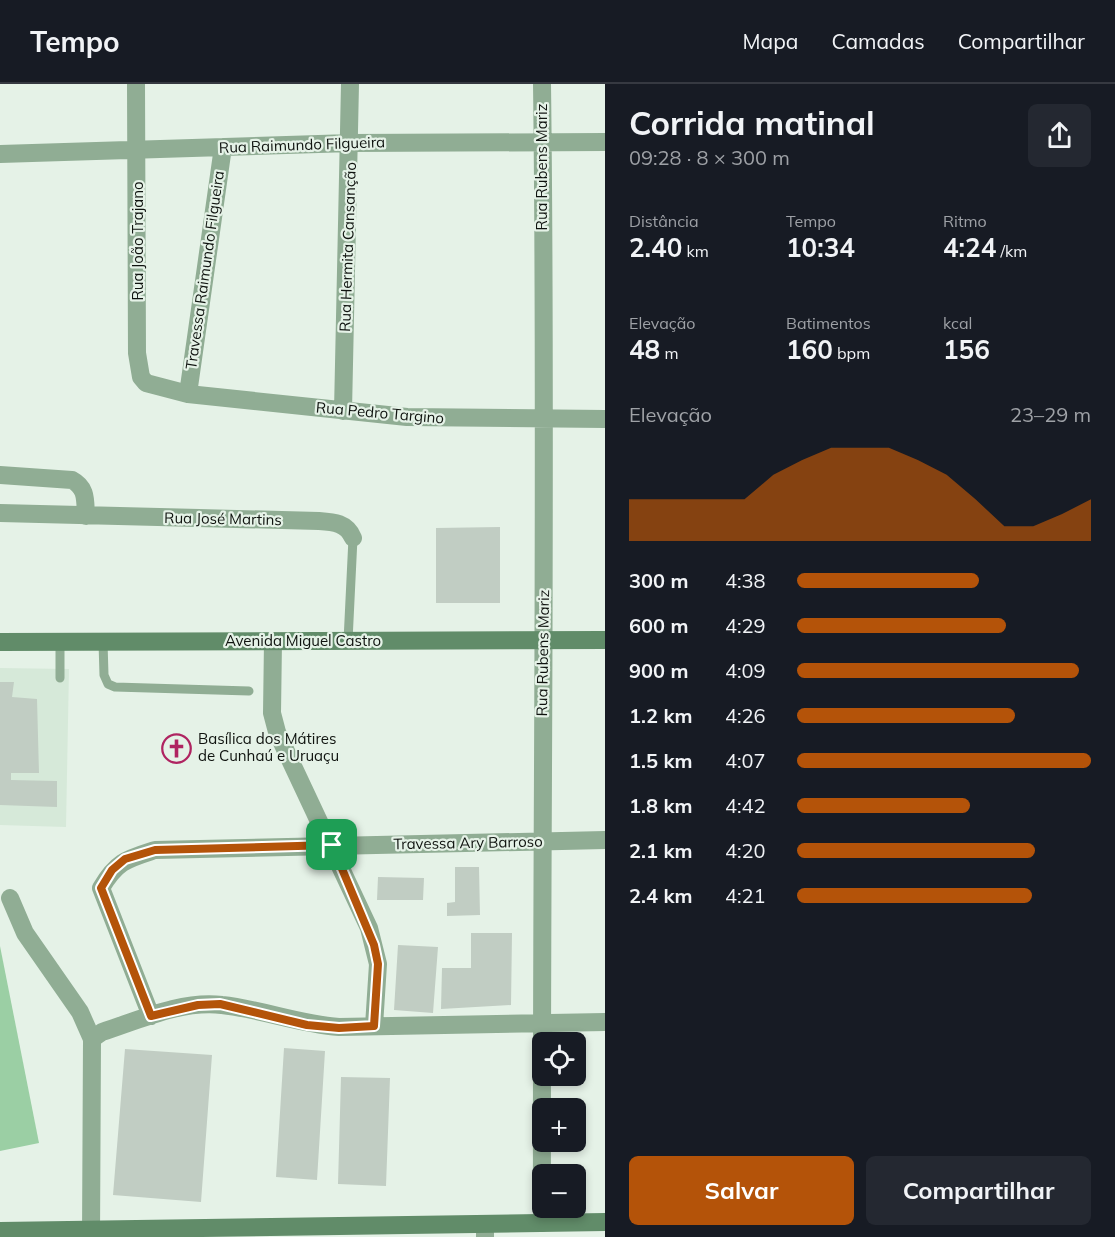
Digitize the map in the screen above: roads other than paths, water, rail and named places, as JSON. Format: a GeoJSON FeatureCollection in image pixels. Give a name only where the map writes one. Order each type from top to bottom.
{"type":"FeatureCollection","features":[{"type":"Feature","properties":{"kind":"main road","name":"Avenida Miguel Castro"},"geometry":{"type":"LineString","coordinates":[[0,642],[605,640]]}},
{"type":"Feature","properties":{"kind":"main road"},"geometry":{"type":"LineString","coordinates":[[0,1231],[91,1233],[504,1231],[542,1223],[605,1222]]}},
{"type":"Feature","properties":{"kind":"street","name":"Rua João Trajano"},"geometry":{"type":"LineString","coordinates":[[136,84],[138,353],[141,377],[146,383],[157,388]]}},
{"type":"Feature","properties":{"kind":"street","name":"Rua Hermita Cansanção"},"geometry":{"type":"LineString","coordinates":[[343,411],[351,143],[350,84]]}},
{"type":"Feature","properties":{"kind":"street","name":"Rua Rubens Mariz"},"geometry":{"type":"LineString","coordinates":[[542,84],[544,640],[540,841],[542,1223]]}},
{"type":"Feature","properties":{"kind":"street","name":"Rua Raimundo Filgueira"},"geometry":{"type":"LineString","coordinates":[[0,154],[351,143],[605,142]]}},
{"type":"Feature","properties":{"kind":"street","name":"Travessa Raimundo Filgueira"},"geometry":{"type":"LineString","coordinates":[[188,394],[223,147]]}},
{"type":"Feature","properties":{"kind":"street","name":"Rua Pedro Targino"},"geometry":{"type":"LineString","coordinates":[[157,388],[188,394],[407,417],[605,419]]}},
{"type":"Feature","properties":{"kind":"street"},"geometry":{"type":"LineString","coordinates":[[0,475],[72,480],[85,492],[86,516]]}},
{"type":"Feature","properties":{"kind":"street","name":"Rua José Martins"},"geometry":{"type":"LineString","coordinates":[[0,513],[334,522],[350,530],[353,538]]}},
{"type":"Feature","properties":{"kind":"street"},"geometry":{"type":"LineString","coordinates":[[273,641],[273,713],[277,732],[332,845],[374,945],[378,964],[374,1026]]}},
{"type":"Feature","properties":{"kind":"street","name":"Travessa Ary Barroso"},"geometry":{"type":"LineString","coordinates":[[151,1016],[101,888],[112,870],[125,859],[155,850],[605,840]]}},
{"type":"Feature","properties":{"kind":"street"},"geometry":{"type":"LineString","coordinates":[[10,898],[25,933],[80,1012],[92,1039],[91,1233]]}},
{"type":"Feature","properties":{"kind":"street"},"geometry":{"type":"LineString","coordinates":[[92,1039],[102,1032],[151,1016],[198,1005],[220,1004],[307,1025],[339,1028],[605,1022]]}},
{"type":"Feature","properties":{"kind":"lane"},"geometry":{"type":"LineString","coordinates":[[348,640],[353,538]]}},
{"type":"Feature","properties":{"kind":"lane"},"geometry":{"type":"LineString","coordinates":[[60,642],[60,678]]}},
{"type":"Feature","properties":{"kind":"lane"},"geometry":{"type":"LineString","coordinates":[[104,642],[104,675],[108,684],[115,687],[249,691]]}},
{"type":"Feature","properties":{"kind":"place","name":"Basílica dos Mátires de Cunhaú e Uruaçu"},"geometry":{"type":"Point","coordinates":[177,748]}}]}
